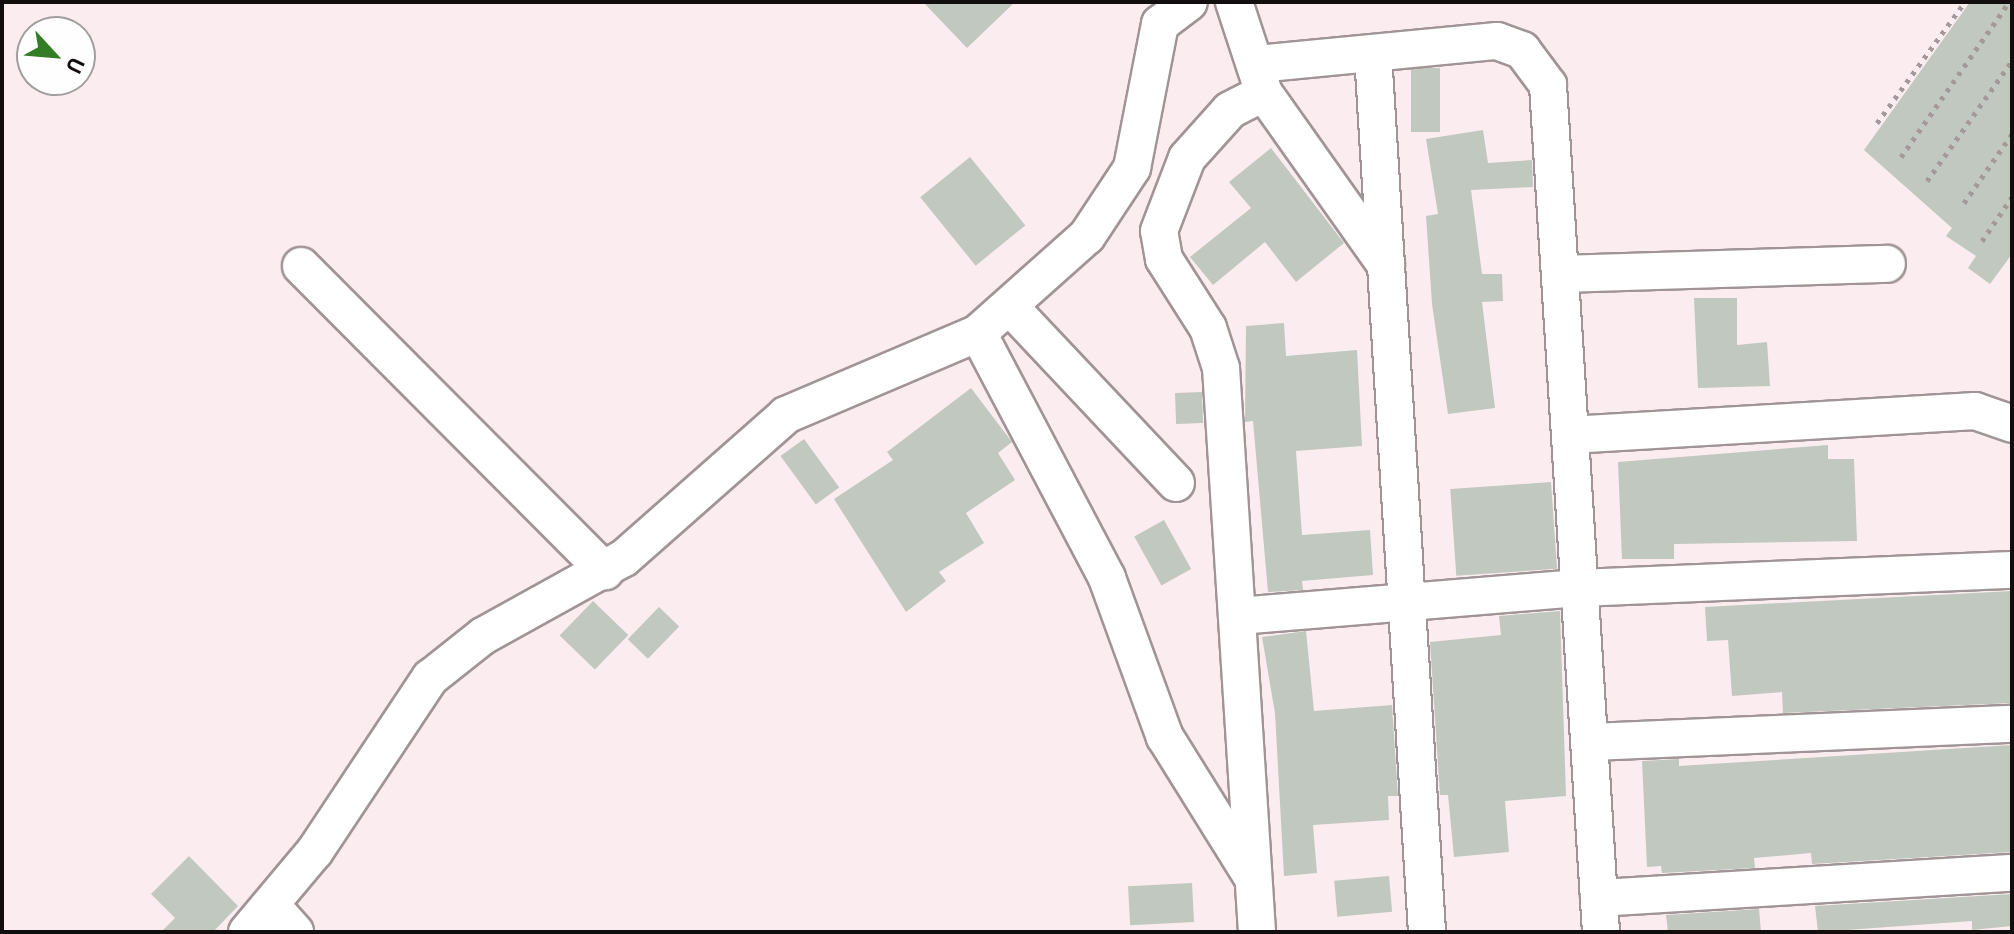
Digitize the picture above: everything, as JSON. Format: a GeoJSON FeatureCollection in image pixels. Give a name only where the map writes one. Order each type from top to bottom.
{"type":"FeatureCollection","features":[{"type":"Feature","properties":{"kind":"street"},"geometry":{"type":"LineString","coordinates":[[247,932],[271,905],[430,678],[483,636],[605,571],[786,415],[978,333],[1012,309],[1113,207],[1146,114],[1153,13],[1189,2]]}},
{"type":"Feature","properties":{"kind":"street"},"geometry":{"type":"LineString","coordinates":[[1234,2],[1260,78],[1386,265]]}},
{"type":"Feature","properties":{"kind":"street"},"geometry":{"type":"LineString","coordinates":[[1257,932],[1221,368],[1208,328],[1164,259],[1159,231],[1187,158],[1260,78],[1373,54],[1497,41],[1540,67],[1548,85],[1563,274],[1579,588],[1593,742],[1600,915],[2012,873]]}},
{"type":"Feature","properties":{"kind":"street"},"geometry":{"type":"LineString","coordinates":[[1373,54],[1411,600],[1427,932]]}},
{"type":"Feature","properties":{"kind":"street"},"geometry":{"type":"LineString","coordinates":[[1563,274],[1887,264]]}},
{"type":"Feature","properties":{"kind":"street"},"geometry":{"type":"LineString","coordinates":[[301,266],[605,571]]}},
{"type":"Feature","properties":{"kind":"street"},"geometry":{"type":"LineString","coordinates":[[1012,309],[1176,483]]}},
{"type":"Feature","properties":{"kind":"street"},"geometry":{"type":"LineString","coordinates":[[978,333],[1107,578],[1165,737],[1254,879]]}},
{"type":"Feature","properties":{"kind":"street"},"geometry":{"type":"LineString","coordinates":[[1570,435],[1975,411],[2012,424]]}},
{"type":"Feature","properties":{"kind":"street"},"geometry":{"type":"LineString","coordinates":[[1238,616],[1579,588],[2012,570]]}},
{"type":"Feature","properties":{"kind":"street"},"geometry":{"type":"LineString","coordinates":[[1593,742],[2012,724]]}},
{"type":"Feature","properties":{"kind":"street"},"geometry":{"type":"LineString","coordinates":[[271,905],[295,932]]}},
{"type":"Feature","properties":{"kind":"path"},"geometry":{"type":"LineString","coordinates":[[1877,123],[1965,2]]}},
{"type":"Feature","properties":{"kind":"path"},"geometry":{"type":"LineString","coordinates":[[1901,157],[2009,2]]}},
{"type":"Feature","properties":{"kind":"path"},"geometry":{"type":"LineString","coordinates":[[1927,181],[2012,61]]}},
{"type":"Feature","properties":{"kind":"path"},"geometry":{"type":"LineString","coordinates":[[1964,203],[2012,134]]}},
{"type":"Feature","properties":{"kind":"path"},"geometry":{"type":"LineString","coordinates":[[1982,241],[2012,197]]}},
{"type":"Feature","properties":{"kind":"building"},"geometry":{"type":"Polygon","coordinates":[[[923,2],[1015,2],[967,48],[923,2]]]}},
{"type":"Feature","properties":{"kind":"building"},"geometry":{"type":"Polygon","coordinates":[[[1970,2],[2012,2],[2012,254],[1990,284],[1968,268],[1976,256],[1946,236],[1952,228],[1864,150],[1970,2]]]}},
{"type":"Feature","properties":{"kind":"building"},"geometry":{"type":"Polygon","coordinates":[[[1411,68],[1440,68],[1440,132],[1411,132],[1411,68]]]}},
{"type":"Feature","properties":{"kind":"building"},"geometry":{"type":"Polygon","coordinates":[[[1483,130],[1488,163],[1532,160],[1533,187],[1471,190],[1482,274],[1502,274],[1503,301],[1482,302],[1495,408],[1448,414],[1432,304],[1426,216],[1438,214],[1426,139],[1483,130]]]}},
{"type":"Feature","properties":{"kind":"building"},"geometry":{"type":"Polygon","coordinates":[[[1271,148],[1344,243],[1296,282],[1265,242],[1213,285],[1190,257],[1251,208],[1229,182],[1271,148]]]}},
{"type":"Feature","properties":{"kind":"building"},"geometry":{"type":"Polygon","coordinates":[[[970,157],[1025,225],[976,266],[920,197],[970,157]]]}},
{"type":"Feature","properties":{"kind":"building"},"geometry":{"type":"Polygon","coordinates":[[[1694,298],[1737,298],[1737,345],[1767,342],[1770,386],[1698,388],[1694,298]]]}},
{"type":"Feature","properties":{"kind":"building"},"geometry":{"type":"Polygon","coordinates":[[[1284,323],[1286,356],[1357,350],[1362,446],[1296,451],[1302,535],[1370,530],[1373,575],[1302,581],[1303,590],[1268,592],[1253,421],[1245,422],[1246,326],[1284,323]]]}},
{"type":"Feature","properties":{"kind":"building"},"geometry":{"type":"Polygon","coordinates":[[[971,388],[1012,442],[998,453],[1015,480],[966,513],[984,543],[939,572],[946,581],[906,612],[834,499],[893,460],[887,452],[971,388]]]}},
{"type":"Feature","properties":{"kind":"building"},"geometry":{"type":"Polygon","coordinates":[[[1202,392],[1203,423],[1176,424],[1175,393],[1202,392]]]}},
{"type":"Feature","properties":{"kind":"building"},"geometry":{"type":"Polygon","coordinates":[[[804,439],[839,488],[816,505],[781,456],[804,439]]]}},
{"type":"Feature","properties":{"kind":"building"},"geometry":{"type":"Polygon","coordinates":[[[1828,445],[1828,459],[1854,459],[1857,541],[1674,544],[1674,559],[1622,559],[1618,462],[1828,445]]]}},
{"type":"Feature","properties":{"kind":"building"},"geometry":{"type":"Polygon","coordinates":[[[1551,482],[1557,569],[1456,576],[1450,489],[1551,482]]]}},
{"type":"Feature","properties":{"kind":"building"},"geometry":{"type":"Polygon","coordinates":[[[1164,520],[1191,569],[1161,585],[1134,536],[1164,520]]]}},
{"type":"Feature","properties":{"kind":"building"},"geometry":{"type":"Polygon","coordinates":[[[2012,591],[2012,703],[1783,713],[1782,692],[1732,696],[1728,640],[1707,641],[1705,607],[2012,591]]]}},
{"type":"Feature","properties":{"kind":"building"},"geometry":{"type":"Polygon","coordinates":[[[593,601],[628,635],[595,670],[560,636],[593,601]]]}},
{"type":"Feature","properties":{"kind":"building"},"geometry":{"type":"Polygon","coordinates":[[[659,607],[679,626],[648,659],[628,639],[659,607]]]}},
{"type":"Feature","properties":{"kind":"building"},"geometry":{"type":"Polygon","coordinates":[[[1560,611],[1566,796],[1505,801],[1509,852],[1454,857],[1448,795],[1440,795],[1430,642],[1501,635],[1499,616],[1560,611]]]}},
{"type":"Feature","properties":{"kind":"building"},"geometry":{"type":"Polygon","coordinates":[[[1306,631],[1314,711],[1392,705],[1398,796],[1388,796],[1389,820],[1313,825],[1317,873],[1284,876],[1275,713],[1262,637],[1306,631]]]}},
{"type":"Feature","properties":{"kind":"building"},"geometry":{"type":"Polygon","coordinates":[[[2012,745],[2012,852],[1812,864],[1811,853],[1754,858],[1755,868],[1662,873],[1661,866],[1647,867],[1642,761],[1679,759],[1679,766],[2012,745]]]}},
{"type":"Feature","properties":{"kind":"building"},"geometry":{"type":"Polygon","coordinates":[[[189,856],[238,906],[213,932],[161,932],[175,918],[151,894],[189,856]]]}},
{"type":"Feature","properties":{"kind":"building"},"geometry":{"type":"Polygon","coordinates":[[[1389,876],[1392,912],[1337,917],[1334,881],[1389,876]]]}},
{"type":"Feature","properties":{"kind":"building"},"geometry":{"type":"Polygon","coordinates":[[[1192,883],[1194,922],[1130,925],[1128,886],[1192,883]]]}},
{"type":"Feature","properties":{"kind":"building"},"geometry":{"type":"Polygon","coordinates":[[[2012,894],[2012,926],[1972,930],[1972,921],[1818,932],[1815,906],[2012,894]]]}},
{"type":"Feature","properties":{"kind":"building"},"geometry":{"type":"Polygon","coordinates":[[[1759,909],[1761,932],[1668,932],[1666,915],[1759,909]]]}}]}
